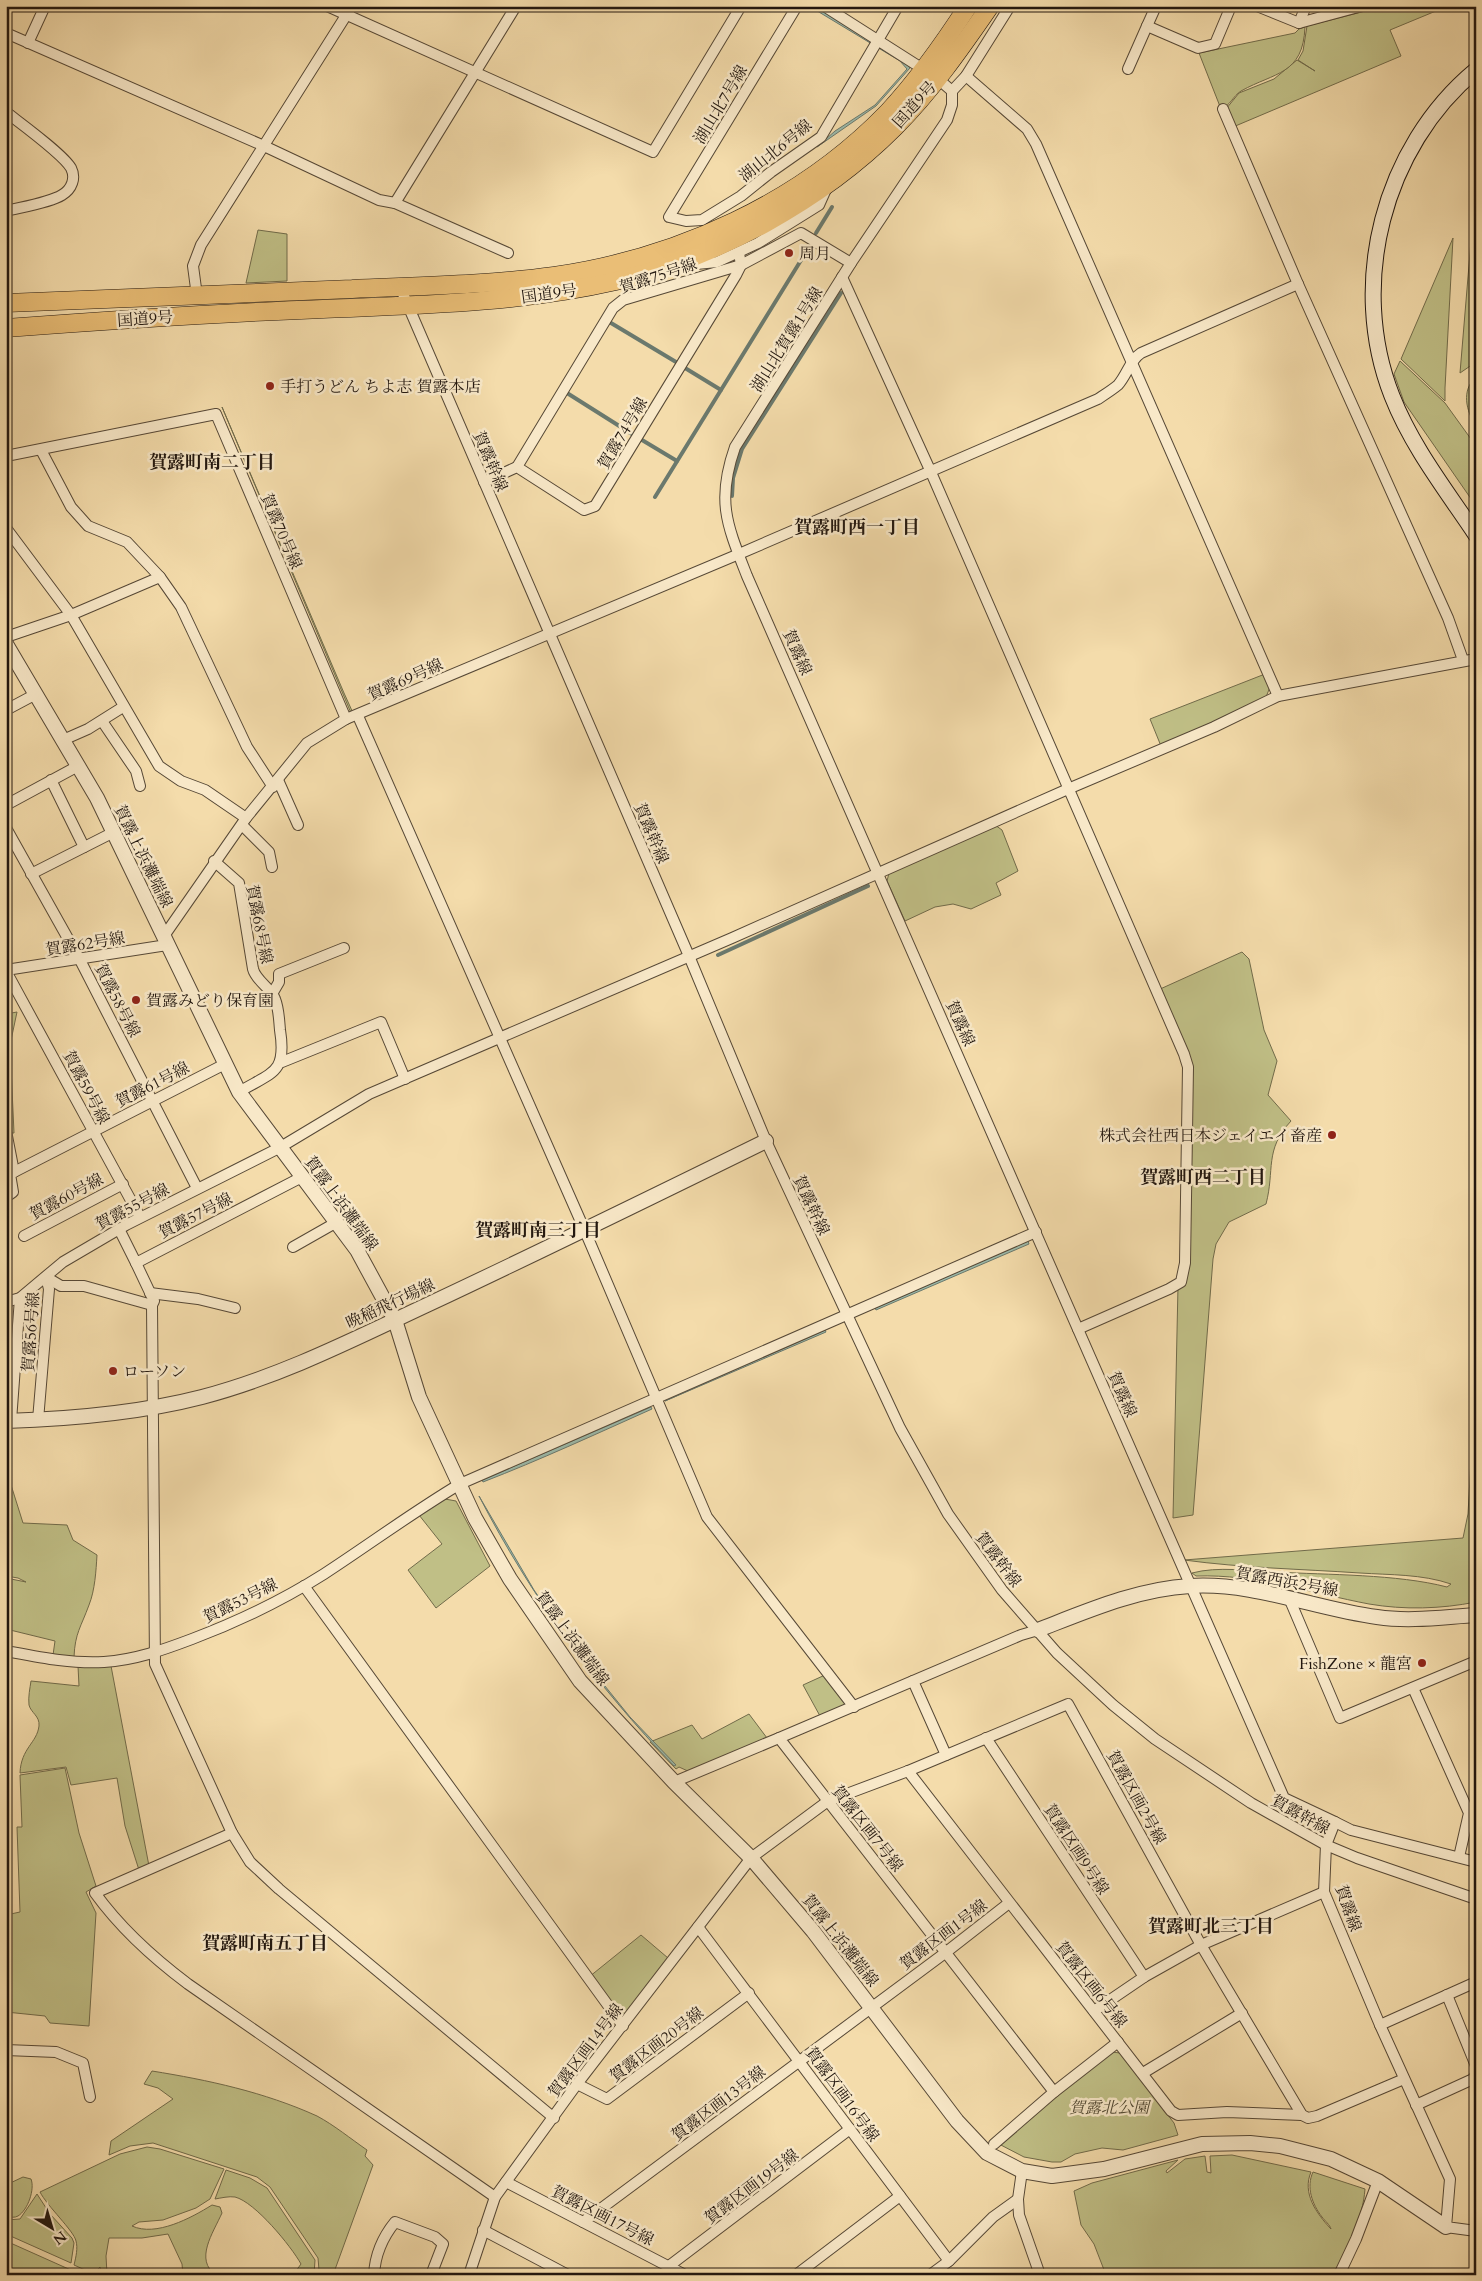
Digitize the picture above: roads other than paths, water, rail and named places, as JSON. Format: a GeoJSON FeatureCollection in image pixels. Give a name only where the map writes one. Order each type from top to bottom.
{"type":"FeatureCollection","features":[{"type":"Feature","properties":{"kind":"highway","name":"国道9号"},"geometry":{"type":"LineString","coordinates":[[6,303],[400,287],[521,280],[570,273],[636,259],[708,234],[765,205],[826,165],[931,74],[968,6]]}},
{"type":"Feature","properties":{"kind":"highway","name":"国道9号"},"geometry":{"type":"LineString","coordinates":[[6,328],[142,317],[408,306],[562,291],[617,281],[670,265],[757,227],[829,182],[884,138],[931,74],[990,6]]}},
{"type":"Feature","properties":{"kind":"main road"},"geometry":{"type":"LineString","coordinates":[[1476,70],[1452,91],[1431,117],[1400,169],[1386,206],[1376,249],[1372,285],[1378,345],[1395,402],[1414,441],[1476,535]]}},
{"type":"Feature","properties":{"kind":"street"},"geometry":{"type":"LineString","coordinates":[[28,43],[45,6]]}},
{"type":"Feature","properties":{"kind":"street"},"geometry":{"type":"LineString","coordinates":[[327,6],[349,11],[475,72],[653,152],[741,6]]}},
{"type":"Feature","properties":{"kind":"street"},"geometry":{"type":"LineString","coordinates":[[396,203],[516,6]]}},
{"type":"Feature","properties":{"kind":"street","name":"湖山北7号線"},"geometry":{"type":"LineString","coordinates":[[669,217],[797,6]]}},
{"type":"Feature","properties":{"kind":"street"},"geometry":{"type":"LineString","coordinates":[[824,6],[931,74],[952,91],[966,76],[1010,6]]}},
{"type":"Feature","properties":{"kind":"street","name":"湖山北6号線"},"geometry":{"type":"LineString","coordinates":[[669,217],[686,221],[702,220],[741,196],[820,137],[898,6]]}},
{"type":"Feature","properties":{"kind":"street"},"geometry":{"type":"LineString","coordinates":[[1128,69],[1156,6]]}},
{"type":"Feature","properties":{"kind":"street"},"geometry":{"type":"LineString","coordinates":[[1147,26],[1198,48],[1215,44],[1231,6]]}},
{"type":"Feature","properties":{"kind":"street"},"geometry":{"type":"LineString","coordinates":[[1257,6],[1299,23],[1362,6]]}},
{"type":"Feature","properties":{"kind":"street"},"geometry":{"type":"LineString","coordinates":[[1299,23],[1306,6]]}},
{"type":"Feature","properties":{"kind":"street"},"geometry":{"type":"LineString","coordinates":[[197,296],[193,266],[196,254],[349,11]]}},
{"type":"Feature","properties":{"kind":"street"},"geometry":{"type":"LineString","coordinates":[[6,33],[264,146],[378,200],[396,203],[508,253]]}},
{"type":"Feature","properties":{"kind":"street"},"geometry":{"type":"LineString","coordinates":[[966,76],[1027,129],[1036,144],[1278,696]]}},
{"type":"Feature","properties":{"kind":"street","name":"湖山北賀露1号線"},"geometry":{"type":"LineString","coordinates":[[739,554],[726,514],[724,493],[727,469],[735,447],[851,263],[947,120],[952,105],[952,91]]}},
{"type":"Feature","properties":{"kind":"street"},"geometry":{"type":"LineString","coordinates":[[1223,109],[1298,284],[1448,618],[1462,660]]}},
{"type":"Feature","properties":{"kind":"street"},"geometry":{"type":"LineString","coordinates":[[6,112],[64,160],[72,170],[73,178],[70,187],[62,195],[6,211]]}},
{"type":"Feature","properties":{"kind":"street"},"geometry":{"type":"LineString","coordinates":[[670,265],[717,262],[739,253],[782,229],[819,205],[829,182]]}},
{"type":"Feature","properties":{"kind":"street"},"geometry":{"type":"LineString","coordinates":[[782,229],[786,241]]}},
{"type":"Feature","properties":{"kind":"street","name":"賀露75号線"},"geometry":{"type":"LineString","coordinates":[[517,467],[613,308],[623,300],[741,265],[801,233],[851,263]]}},
{"type":"Feature","properties":{"kind":"street"},"geometry":{"type":"LineString","coordinates":[[739,253],[741,265]]}},
{"type":"Feature","properties":{"kind":"street","name":"賀露74号線"},"geometry":{"type":"LineString","coordinates":[[517,467],[584,510],[595,506],[741,265]]}},
{"type":"Feature","properties":{"kind":"street"},"geometry":{"type":"LineString","coordinates":[[842,278],[930,470],[1188,1067],[1185,1262],[1181,1282],[1078,1329]]}},
{"type":"Feature","properties":{"kind":"street","name":"賀露69号線"},"geometry":{"type":"LineString","coordinates":[[165,940],[214,861],[307,743],[346,719],[358,716],[739,554],[1098,399],[1118,385],[1132,366],[1134,358],[1142,353],[1298,284]]}},
{"type":"Feature","properties":{"kind":"street","name":"賀露幹線"},"geometry":{"type":"LineString","coordinates":[[400,287],[689,956],[766,1141],[900,1428],[948,1514],[1002,1590],[1057,1653],[1113,1705],[1155,1739],[1250,1803],[1326,1845],[1385,1868],[1476,1898]]}},
{"type":"Feature","properties":{"kind":"street","name":"賀露70号線"},"geometry":{"type":"LineString","coordinates":[[6,456],[216,414],[346,719]]}},
{"type":"Feature","properties":{"kind":"street"},"geometry":{"type":"LineString","coordinates":[[42,450],[71,507],[88,526],[127,542],[160,577],[181,607],[247,747],[275,784],[298,825]]}},
{"type":"Feature","properties":{"kind":"street"},"geometry":{"type":"LineString","coordinates":[[484,482],[517,467]]}},
{"type":"Feature","properties":{"kind":"street"},"geometry":{"type":"LineString","coordinates":[[6,528],[71,616],[159,766],[181,781],[206,790],[244,822],[269,852],[272,867]]}},
{"type":"Feature","properties":{"kind":"street","name":"賀露線"},"geometry":{"type":"LineString","coordinates":[[739,554],[1284,1798],[1334,1822],[1326,1845],[1324,1892],[1380,2025],[1450,2180],[1446,2227]]}},
{"type":"Feature","properties":{"kind":"street"},"geometry":{"type":"LineString","coordinates":[[6,638],[71,616],[160,577]]}},
{"type":"Feature","properties":{"kind":"street","name":"賀露上浜灘端線"},"geometry":{"type":"LineString","coordinates":[[6,644],[78,766],[114,832],[239,1092],[357,1250],[395,1320],[420,1397],[475,1518],[510,1579],[580,1682],[674,1782],[751,1858],[813,1931],[957,2121],[987,2153],[1022,2171],[1052,2176],[1104,2169],[1184,2147],[1202,2144],[1250,2143],[1280,2146],[1331,2159],[1378,2181],[1446,2227],[1476,2231]]}},
{"type":"Feature","properties":{"kind":"street","name":"賀露55号線"},"geometry":{"type":"LineString","coordinates":[[6,1302],[20,1298],[63,1262],[119,1229],[279,1148],[352,1103],[1068,789],[1214,727],[1278,696],[1462,660],[1476,659]]}},
{"type":"Feature","properties":{"kind":"street"},"geometry":{"type":"LineString","coordinates":[[6,710],[36,694]]}},
{"type":"Feature","properties":{"kind":"street"},"geometry":{"type":"LineString","coordinates":[[63,740],[102,721],[123,707]]}},
{"type":"Feature","properties":{"kind":"street"},"geometry":{"type":"LineString","coordinates":[[358,716],[658,1398],[707,1517],[715,1530],[854,1707]]}},
{"type":"Feature","properties":{"kind":"street"},"geometry":{"type":"LineString","coordinates":[[102,721],[136,771],[140,786]]}},
{"type":"Feature","properties":{"kind":"street"},"geometry":{"type":"LineString","coordinates":[[6,805],[78,766]]}},
{"type":"Feature","properties":{"kind":"street"},"geometry":{"type":"LineString","coordinates":[[51,780],[84,847]]}},
{"type":"Feature","properties":{"kind":"street","name":"賀露58号線"},"geometry":{"type":"LineString","coordinates":[[6,828],[80,960],[197,1188]]}},
{"type":"Feature","properties":{"kind":"street"},"geometry":{"type":"LineString","coordinates":[[31,874],[114,832]]}},
{"type":"Feature","properties":{"kind":"street","name":"賀露68号線"},"geometry":{"type":"LineString","coordinates":[[214,861],[239,883],[255,975],[275,998],[283,1047],[282,1062]]}},
{"type":"Feature","properties":{"kind":"street","name":"賀露62号線"},"geometry":{"type":"LineString","coordinates":[[6,970],[80,960],[165,940]]}},
{"type":"Feature","properties":{"kind":"street"},"geometry":{"type":"LineString","coordinates":[[272,994],[279,982],[279,974],[344,948]]}},
{"type":"Feature","properties":{"kind":"street","name":"賀露59号線"},"geometry":{"type":"LineString","coordinates":[[6,970],[140,1217]]}},
{"type":"Feature","properties":{"kind":"street"},"geometry":{"type":"LineString","coordinates":[[239,1092],[273,1071],[282,1062],[381,1022],[405,1079]]}},
{"type":"Feature","properties":{"kind":"street","name":"賀露61号線"},"geometry":{"type":"LineString","coordinates":[[14,1172],[225,1064]]}},
{"type":"Feature","properties":{"kind":"street"},"geometry":{"type":"LineString","coordinates":[[6,1131],[14,1172],[10,1174],[13,1192],[6,1197]]}},
{"type":"Feature","properties":{"kind":"street","name":"晩稲飛行場線"},"geometry":{"type":"LineString","coordinates":[[9,1421],[38,1420],[153,1407],[248,1384],[321,1355],[585,1231],[766,1141]]}},
{"type":"Feature","properties":{"kind":"street","name":"賀露57号線"},"geometry":{"type":"LineString","coordinates":[[136,1263],[302,1176]]}},
{"type":"Feature","properties":{"kind":"street","name":"賀露60号線"},"geometry":{"type":"LineString","coordinates":[[24,1236],[123,1184]]}},
{"type":"Feature","properties":{"kind":"street"},"geometry":{"type":"LineString","coordinates":[[292,1247],[337,1222]]}},
{"type":"Feature","properties":{"kind":"street"},"geometry":{"type":"LineString","coordinates":[[119,1229],[154,1301],[152,1305],[155,1664],[232,1833],[250,1862],[273,1884],[554,2118]]}},
{"type":"Feature","properties":{"kind":"street","name":"賀露53号線"},"geometry":{"type":"LineString","coordinates":[[6,1651],[53,1660],[102,1662],[132,1659],[154,1653],[227,1626],[304,1586],[368,1544],[412,1512],[460,1484],[1036,1232]]}},
{"type":"Feature","properties":{"kind":"street"},"geometry":{"type":"LineString","coordinates":[[46,1277],[61,1286],[84,1286],[152,1305]]}},
{"type":"Feature","properties":{"kind":"street","name":"賀露56号線"},"geometry":{"type":"LineString","coordinates":[[38,1420],[49,1289],[46,1277]]}},
{"type":"Feature","properties":{"kind":"street"},"geometry":{"type":"LineString","coordinates":[[150,1294],[198,1299],[235,1308]]}},
{"type":"Feature","properties":{"kind":"street"},"geometry":{"type":"LineString","coordinates":[[9,1421],[20,1298]]}},
{"type":"Feature","properties":{"kind":"street"},"geometry":{"type":"LineString","coordinates":[[304,1586],[623,2026]]}},
{"type":"Feature","properties":{"kind":"street","name":"賀露西浜2号線"},"geometry":{"type":"LineString","coordinates":[[1038,1630],[1104,1604],[1154,1592],[1190,1586],[1255,1590],[1377,1617],[1422,1619],[1476,1615]]}},
{"type":"Feature","properties":{"kind":"street"},"geometry":{"type":"LineString","coordinates":[[1289,1598],[1340,1718],[1476,1661]]}},
{"type":"Feature","properties":{"kind":"street"},"geometry":{"type":"LineString","coordinates":[[674,1782],[1021,1635],[1038,1630]]}},
{"type":"Feature","properties":{"kind":"street"},"geometry":{"type":"LineString","coordinates":[[913,1681],[946,1755]]}},
{"type":"Feature","properties":{"kind":"street"},"geometry":{"type":"LineString","coordinates":[[1413,1688],[1469,1813],[1459,1857]]}},
{"type":"Feature","properties":{"kind":"street","name":"賀露区画2号線"},"geometry":{"type":"LineString","coordinates":[[751,1858],[828,1801],[908,1771],[1068,1704],[1201,1945],[1302,2115]]}},
{"type":"Feature","properties":{"kind":"street","name":"賀露区画7号線"},"geometry":{"type":"LineString","coordinates":[[779,1738],[1054,2092]]}},
{"type":"Feature","properties":{"kind":"street","name":"賀露区画9号線"},"geometry":{"type":"LineString","coordinates":[[986,1738],[1144,1977]]}},
{"type":"Feature","properties":{"kind":"street","name":"賀露区画6号線"},"geometry":{"type":"LineString","coordinates":[[908,1771],[1008,1903],[1172,2111],[1178,2115],[1227,2112],[1302,2115]]}},
{"type":"Feature","properties":{"kind":"street"},"geometry":{"type":"LineString","coordinates":[[1334,1822],[1351,1830],[1476,1862]]}},
{"type":"Feature","properties":{"kind":"street"},"geometry":{"type":"LineString","coordinates":[[232,1833],[95,1892],[112,1915],[149,1954],[188,1984],[495,2197]]}},
{"type":"Feature","properties":{"kind":"street","name":"賀露区画14号線"},"geometry":{"type":"LineString","coordinates":[[469,2275],[495,2197],[578,2084],[751,1858]]}},
{"type":"Feature","properties":{"kind":"street"},"geometry":{"type":"LineString","coordinates":[[1094,2011],[1144,1977],[1201,1945],[1324,1892]]}},
{"type":"Feature","properties":{"kind":"street","name":"賀露区画1号線"},"geometry":{"type":"LineString","coordinates":[[870,2006],[945,1953],[1008,1903]]}},
{"type":"Feature","properties":{"kind":"street","name":"賀露区画16号線"},"geometry":{"type":"LineString","coordinates":[[698,1927],[800,2060],[949,2261]]}},
{"type":"Feature","properties":{"kind":"street"},"geometry":{"type":"LineString","coordinates":[[1380,2025],[1476,1982]]}},
{"type":"Feature","properties":{"kind":"street","name":"賀露区画20号線"},"geometry":{"type":"LineString","coordinates":[[578,2084],[607,2099],[749,1993]]}},
{"type":"Feature","properties":{"kind":"street"},"geometry":{"type":"LineString","coordinates":[[1447,1994],[1476,2066]]}},
{"type":"Feature","properties":{"kind":"street","name":"賀露区画13号線"},"geometry":{"type":"LineString","coordinates":[[583,2222],[870,2006]]}},
{"type":"Feature","properties":{"kind":"street"},"geometry":{"type":"LineString","coordinates":[[1143,2073],[1242,2014]]}},
{"type":"Feature","properties":{"kind":"street"},"geometry":{"type":"LineString","coordinates":[[994,2144],[1054,2092],[1118,2042]]}},
{"type":"Feature","properties":{"kind":"street"},"geometry":{"type":"LineString","coordinates":[[6,2050],[56,2052],[83,2063],[90,2097]]}},
{"type":"Feature","properties":{"kind":"street"},"geometry":{"type":"LineString","coordinates":[[1416,2105],[1473,2079],[1476,2074]]}},
{"type":"Feature","properties":{"kind":"street"},"geometry":{"type":"LineString","coordinates":[[1302,2115],[1308,2118],[1317,2116],[1404,2079]]}},
{"type":"Feature","properties":{"kind":"street","name":"賀露区画19号線"},"geometry":{"type":"LineString","coordinates":[[669,2266],[850,2129]]}},
{"type":"Feature","properties":{"kind":"street"},"geometry":{"type":"LineString","coordinates":[[1022,2171],[1018,2199],[1019,2215],[1040,2275]]}},
{"type":"Feature","properties":{"kind":"street"},"geometry":{"type":"LineString","coordinates":[[1339,2275],[1356,2239],[1378,2181]]}},
{"type":"Feature","properties":{"kind":"street","name":"賀露区画17号線"},"geometry":{"type":"LineString","coordinates":[[506,2182],[686,2275]]}},
{"type":"Feature","properties":{"kind":"street"},"geometry":{"type":"LineString","coordinates":[[796,2275],[900,2196]]}},
{"type":"Feature","properties":{"kind":"street"},"geometry":{"type":"LineString","coordinates":[[930,2275],[949,2261],[993,2217],[1018,2199]]}},
{"type":"Feature","properties":{"kind":"street"},"geometry":{"type":"LineString","coordinates":[[374,2275],[375,2255],[395,2222],[435,2237],[443,2244],[431,2275]]}},
{"type":"Feature","properties":{"kind":"street"},"geometry":{"type":"LineString","coordinates":[[483,2230],[568,2275]]}},
{"type":"Feature","properties":{"kind":"waterway"},"geometry":{"type":"LineString","coordinates":[[816,233],[832,207]]}},
{"type":"Feature","properties":{"kind":"waterway"},"geometry":{"type":"LineString","coordinates":[[655,497],[803,257]]}},
{"type":"Feature","properties":{"kind":"waterway"},"geometry":{"type":"LineString","coordinates":[[732,496],[733,478],[742,449],[841,293]]}},
{"type":"Feature","properties":{"kind":"waterway"},"geometry":{"type":"LineString","coordinates":[[611,323],[676,362]]}},
{"type":"Feature","properties":{"kind":"waterway"},"geometry":{"type":"LineString","coordinates":[[685,368],[721,390]]}},
{"type":"Feature","properties":{"kind":"waterway"},"geometry":{"type":"LineString","coordinates":[[567,393],[632,434]]}},
{"type":"Feature","properties":{"kind":"waterway"},"geometry":{"type":"LineString","coordinates":[[642,440],[677,461]]}},
{"type":"Feature","properties":{"kind":"waterway"},"geometry":{"type":"LineString","coordinates":[[718,955],[868,886]]}},
{"type":"Feature","properties":{"kind":"place","name":"周月"},"geometry":{"type":"Point","coordinates":[789,253]}},
{"type":"Feature","properties":{"kind":"place","name":"手打うどん ちよ志 賀露本店"},"geometry":{"type":"Point","coordinates":[270,386]}},
{"type":"Feature","properties":{"kind":"place","name":"賀露みどり保育園"},"geometry":{"type":"Point","coordinates":[136,1000]}},
{"type":"Feature","properties":{"kind":"place","name":"株式会社西日本ジェイエイ畜産"},"geometry":{"type":"Point","coordinates":[1332,1135]}},
{"type":"Feature","properties":{"kind":"place","name":"ローソン"},"geometry":{"type":"Point","coordinates":[113,1371]}},
{"type":"Feature","properties":{"kind":"place","name":"FishZone × 龍宮"},"geometry":{"type":"Point","coordinates":[1422,1663]}},
{"type":"Feature","properties":{"kind":"district","name":"賀露町南二丁目"},"geometry":{"type":"Point","coordinates":[212,462]}},
{"type":"Feature","properties":{"kind":"district","name":"賀露町西一丁目"},"geometry":{"type":"Point","coordinates":[857,527]}},
{"type":"Feature","properties":{"kind":"district","name":"賀露町西二丁目"},"geometry":{"type":"Point","coordinates":[1203,1177]}},
{"type":"Feature","properties":{"kind":"district","name":"賀露町南三丁目"},"geometry":{"type":"Point","coordinates":[538,1230]}},
{"type":"Feature","properties":{"kind":"district","name":"賀露町北三丁目"},"geometry":{"type":"Point","coordinates":[1211,1926]}},
{"type":"Feature","properties":{"kind":"district","name":"賀露町南五丁目"},"geometry":{"type":"Point","coordinates":[265,1943]}},
{"type":"Feature","properties":{"kind":"park label","name":"賀露北公園"},"geometry":{"type":"Point","coordinates":[1109,2107]}}]}
